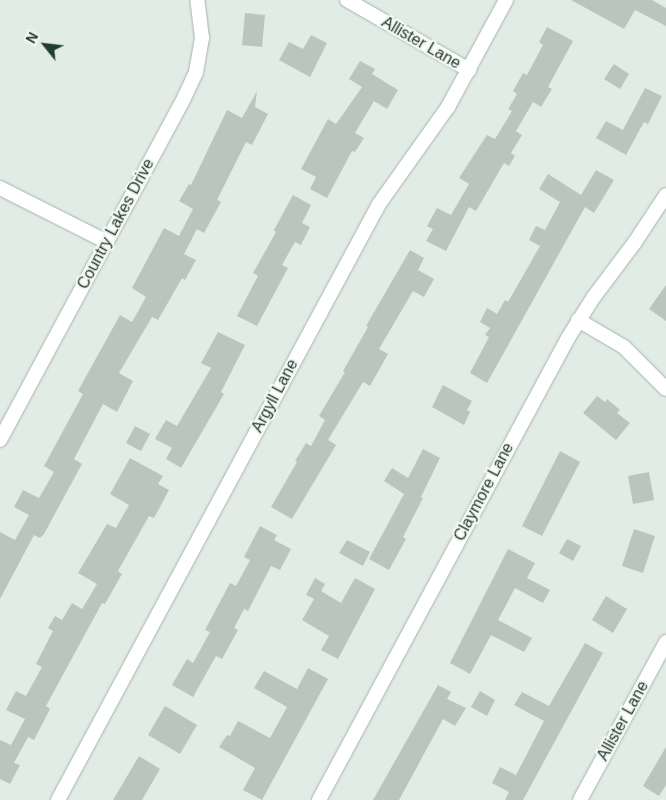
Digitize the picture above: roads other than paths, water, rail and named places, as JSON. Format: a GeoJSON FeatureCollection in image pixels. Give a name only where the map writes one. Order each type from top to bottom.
{"type":"FeatureCollection","features":[{"type":"Feature","properties":{"kind":"street","name":"Country Lakes Drive"},"geometry":{"type":"LineString","coordinates":[[0,440],[196,72],[202,38],[197,0]]}},
{"type":"Feature","properties":{"kind":"street","name":"Allister Lane"},"geometry":{"type":"LineString","coordinates":[[347,0],[468,70]]}},
{"type":"Feature","properties":{"kind":"street","name":"Argyll Lane"},"geometry":{"type":"LineString","coordinates":[[58,800],[379,204],[439,122],[506,0]]}},
{"type":"Feature","properties":{"kind":"street"},"geometry":{"type":"LineString","coordinates":[[0,188],[107,242]]}},
{"type":"Feature","properties":{"kind":"street","name":"Claymore Lane"},"geometry":{"type":"LineString","coordinates":[[319,800],[578,320],[635,242],[666,195]]}},
{"type":"Feature","properties":{"kind":"street"},"geometry":{"type":"LineString","coordinates":[[578,320],[624,347],[666,389]]}},
{"type":"Feature","properties":{"kind":"street","name":"Allister Lane"},"geometry":{"type":"LineString","coordinates":[[580,800],[666,642]]}}]}
